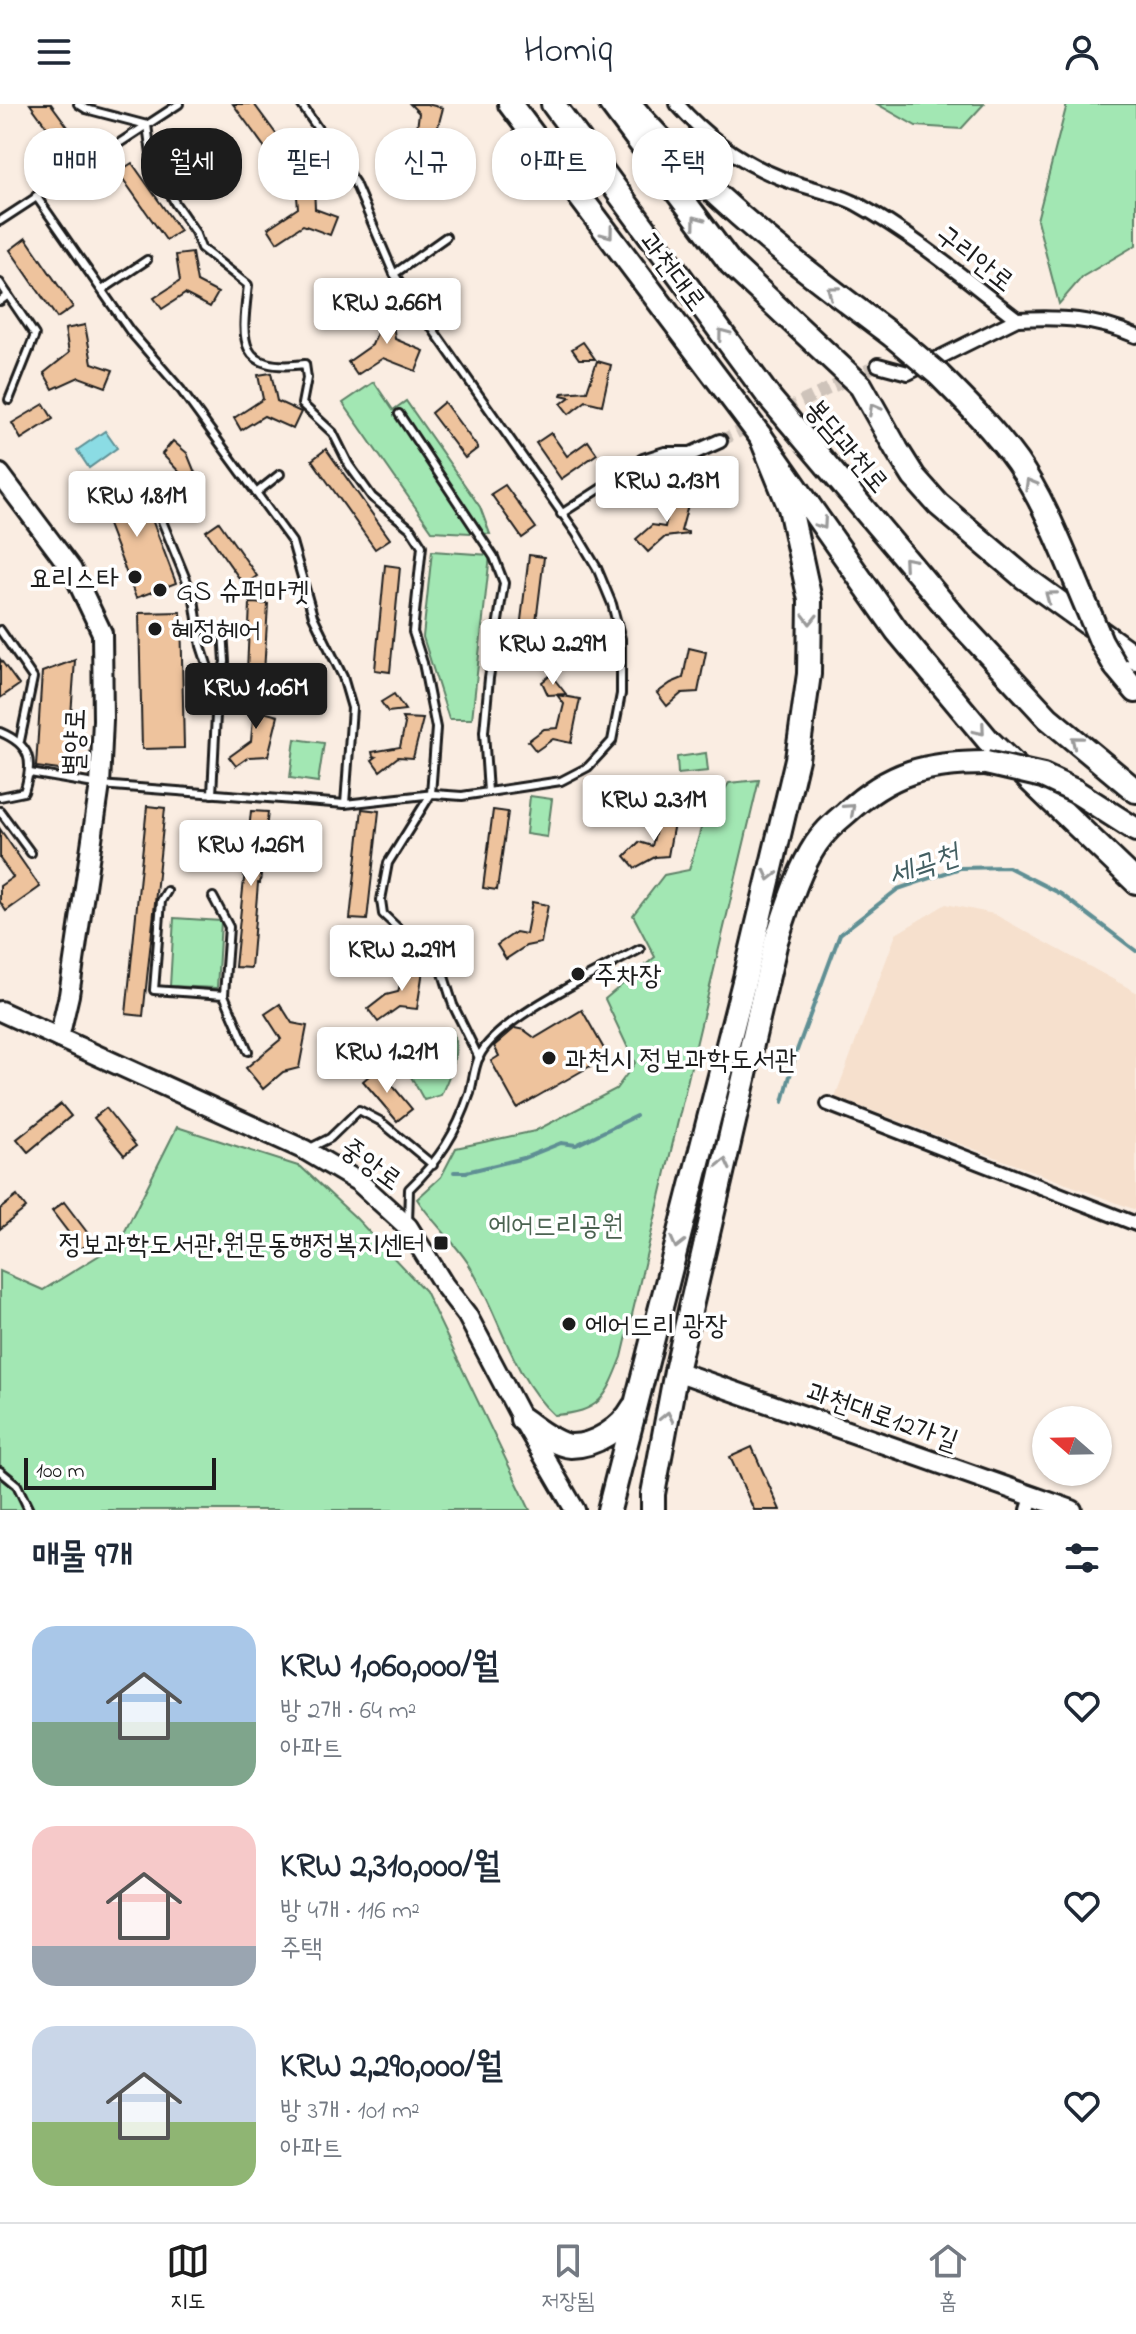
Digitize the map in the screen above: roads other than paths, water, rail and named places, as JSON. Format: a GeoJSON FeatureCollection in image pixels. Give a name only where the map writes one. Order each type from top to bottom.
{"type":"FeatureCollection","features":[{"type":"Feature","properties":{"kind":"highway","name":"과천대로"},"geometry":{"type":"LineString","coordinates":[[510,104],[761,437]]}},
{"type":"Feature","properties":{"kind":"highway","name":"봉담과천로"},"geometry":{"type":"LineString","coordinates":[[553,104],[769,397],[959,622],[1048,718],[1136,791]]}},
{"type":"Feature","properties":{"kind":"highway"},"geometry":{"type":"LineString","coordinates":[[611,104],[731,264],[861,386],[914,477],[938,504],[1126,663]]}},
{"type":"Feature","properties":{"kind":"highway"},"geometry":{"type":"LineString","coordinates":[[630,104],[707,187],[748,224],[894,337],[938,374],[981,417],[1018,464],[1050,519],[1101,641],[1126,663],[1136,691]]}},
{"type":"Feature","properties":{"kind":"highway"},"geometry":{"type":"LineString","coordinates":[[761,437],[897,631],[988,740],[1136,882]]}},
{"type":"Feature","properties":{"kind":"highway"},"geometry":{"type":"LineString","coordinates":[[609,1510],[742,993],[794,773],[809,674],[810,600],[802,558],[790,508],[761,437]]}},
{"type":"Feature","properties":{"kind":"highway"},"geometry":{"type":"LineString","coordinates":[[650,1505],[676,1371],[776,941],[798,879],[816,844],[857,802],[889,779],[927,767],[986,763],[1043,776],[1075,791],[1136,830]]}},
{"type":"Feature","properties":{"kind":"highway"},"geometry":{"type":"LineString","coordinates":[[522,1419],[543,1434],[570,1446],[601,1438],[625,1422],[637,1400]]}},
{"type":"Feature","properties":{"kind":"street","name":"구리안로"},"geometry":{"type":"LineString","coordinates":[[677,104],[698,128],[737,157],[780,178],[853,202],[910,235],[1017,319],[1064,317],[1108,324],[1136,336]]}},
{"type":"Feature","properties":{"kind":"street"},"geometry":{"type":"LineString","coordinates":[[878,365],[908,373],[1017,319]]}},
{"type":"Feature","properties":{"kind":"street"},"geometry":{"type":"LineString","coordinates":[[643,461],[665,454],[691,454],[720,441]]}},
{"type":"Feature","properties":{"kind":"street","name":"별양로"},"geometry":{"type":"LineString","coordinates":[[0,474],[72,570],[102,633],[100,785],[69,995],[59,1038]]}},
{"type":"Feature","properties":{"kind":"street","name":"중앙로"},"geometry":{"type":"LineString","coordinates":[[0,1011],[305,1150],[359,1182],[408,1227],[467,1315],[575,1510]]}},
{"type":"Feature","properties":{"kind":"street"},"geometry":{"type":"LineString","coordinates":[[828,1104],[1136,1224]]}},
{"type":"Feature","properties":{"kind":"street","name":"과천대로12가길"},"geometry":{"type":"LineString","coordinates":[[676,1371],[1030,1504],[1072,1510]]}},
{"type":"Feature","properties":{"kind":"lane"},"geometry":{"type":"LineString","coordinates":[[78,104],[86,109],[147,125]]}},
{"type":"Feature","properties":{"kind":"lane"},"geometry":{"type":"LineString","coordinates":[[125,139],[179,104]]}},
{"type":"Feature","properties":{"kind":"lane"},"geometry":{"type":"LineString","coordinates":[[30,773],[100,785],[345,804],[431,794],[462,796],[561,781],[600,756],[612,741],[621,694],[621,649],[612,604],[597,568],[394,274],[355,183],[301,104]]}},
{"type":"Feature","properties":{"kind":"lane"},"geometry":{"type":"LineString","coordinates":[[147,125],[151,154],[201,248],[248,285],[243,325],[244,341],[250,353],[264,363],[289,367],[305,364],[307,378],[302,404],[333,433],[349,465],[372,497],[411,529],[422,546],[413,632],[423,663],[436,728],[431,794],[388,863],[381,900],[383,914],[442,970],[453,1005],[479,1058]]}},
{"type":"Feature","properties":{"kind":"lane"},"geometry":{"type":"LineString","coordinates":[[0,221],[30,200]]}},
{"type":"Feature","properties":{"kind":"lane"},"geometry":{"type":"LineString","coordinates":[[39,200],[130,331],[181,390],[292,542],[313,616],[343,677],[352,708],[345,804]]}},
{"type":"Feature","properties":{"kind":"lane"},"geometry":{"type":"LineString","coordinates":[[394,274],[446,237]]}},
{"type":"Feature","properties":{"kind":"lane"},"geometry":{"type":"LineString","coordinates":[[102,290],[147,260]]}},
{"type":"Feature","properties":{"kind":"lane"},"geometry":{"type":"LineString","coordinates":[[0,283],[35,335],[9,400]]}},
{"type":"Feature","properties":{"kind":"lane"},"geometry":{"type":"LineString","coordinates":[[0,301],[8,295]]}},
{"type":"Feature","properties":{"kind":"lane"},"geometry":{"type":"LineString","coordinates":[[399,414],[494,557],[504,583],[484,732],[488,792]]}},
{"type":"Feature","properties":{"kind":"lane"},"geometry":{"type":"LineString","coordinates":[[561,514],[643,461]]}},
{"type":"Feature","properties":{"kind":"lane"},"geometry":{"type":"LineString","coordinates":[[256,493],[280,474]]}},
{"type":"Feature","properties":{"kind":"lane"},"geometry":{"type":"LineString","coordinates":[[153,499],[194,599],[201,646],[217,695]]}},
{"type":"Feature","properties":{"kind":"lane"},"geometry":{"type":"LineString","coordinates":[[0,630],[33,678],[20,741]]}},
{"type":"Feature","properties":{"kind":"lane"},"geometry":{"type":"LineString","coordinates":[[212,794],[217,695],[225,662],[223,630]]}},
{"type":"Feature","properties":{"kind":"lane"},"geometry":{"type":"LineString","coordinates":[[0,732],[20,741],[27,751],[30,773],[24,792],[0,797]]}},
{"type":"Feature","properties":{"kind":"lane"},"geometry":{"type":"LineString","coordinates":[[0,811],[31,853]]}},
{"type":"Feature","properties":{"kind":"lane"},"geometry":{"type":"LineString","coordinates":[[167,891],[161,901],[154,990],[224,995]]}},
{"type":"Feature","properties":{"kind":"lane"},"geometry":{"type":"LineString","coordinates":[[213,897],[229,927],[224,995],[248,1051]]}},
{"type":"Feature","properties":{"kind":"lane"},"geometry":{"type":"LineString","coordinates":[[408,1227],[409,1189],[447,1148],[459,1122],[479,1058],[494,1035],[640,949]]}},
{"type":"Feature","properties":{"kind":"lane"},"geometry":{"type":"LineString","coordinates":[[305,1150],[330,1138],[359,1110],[380,1121],[433,1165]]}},
{"type":"Feature","properties":{"kind":"lane"},"geometry":{"type":"LineString","coordinates":[[0,1471],[17,1485],[29,1510]]}},
{"type":"Feature","properties":{"kind":"water"},"geometry":{"type":"Polygon","coordinates":[[[105,431],[117,448],[89,468],[77,450],[105,431]]]}},
{"type":"Feature","properties":{"kind":"waterway","name":"세곡천"},"geometry":{"type":"LineString","coordinates":[[783,1102],[796,1053],[840,934],[898,889],[960,868],[1008,867],[1061,894],[1136,951]]}},
{"type":"Feature","properties":{"kind":"waterway","name":"세곡천"},"geometry":{"type":"LineString","coordinates":[[454,1172],[524,1158],[561,1143],[576,1145],[636,1116]]}},
{"type":"Feature","properties":{"kind":"tunnel"},"geometry":{"type":"LineString","coordinates":[[720,441],[878,365]]}},
{"type":"Feature","properties":{"kind":"place","name":"요리스타"},"geometry":{"type":"Point","coordinates":[135,577]}},
{"type":"Feature","properties":{"kind":"place","name":"GS 슈퍼마켓"},"geometry":{"type":"Point","coordinates":[160,590]}},
{"type":"Feature","properties":{"kind":"place","name":"혜정헤어"},"geometry":{"type":"Point","coordinates":[155,629]}},
{"type":"Feature","properties":{"kind":"place","name":"주차장"},"geometry":{"type":"Point","coordinates":[578,974]}},
{"type":"Feature","properties":{"kind":"place","name":"과천시 정보과학도서관"},"geometry":{"type":"Point","coordinates":[549,1058]}},
{"type":"Feature","properties":{"kind":"place","name":"정보과학도서관.원문동행정복지센터"},"geometry":{"type":"Point","coordinates":[441,1243]}},
{"type":"Feature","properties":{"kind":"place","name":"에어드리 광장"},"geometry":{"type":"Point","coordinates":[569,1324]}},
{"type":"Feature","properties":{"kind":"park label","name":"에어드리공원"},"geometry":{"type":"Point","coordinates":[556,1224]}}]}
